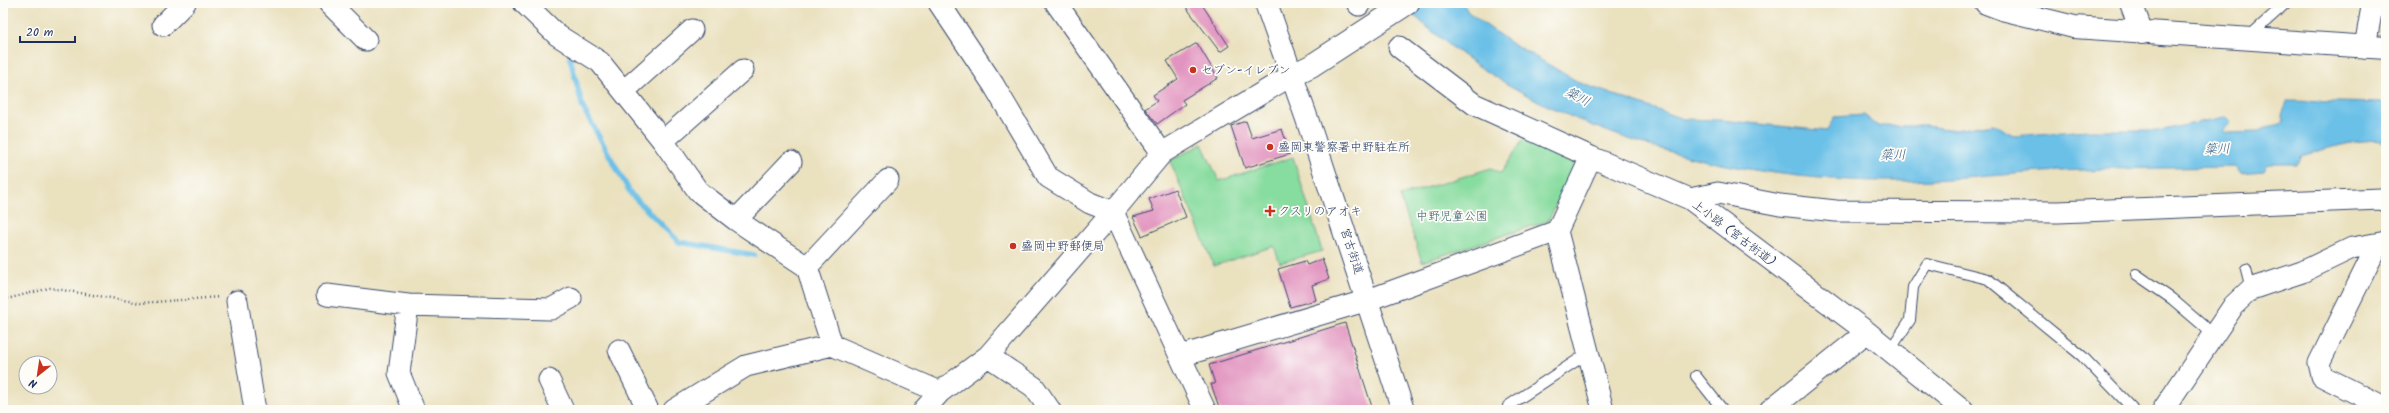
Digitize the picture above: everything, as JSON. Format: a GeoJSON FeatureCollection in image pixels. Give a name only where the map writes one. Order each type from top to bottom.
{"type":"FeatureCollection","features":[{"type":"Feature","properties":{"kind":"main road","name":"宮古街道"},"geometry":{"type":"LineString","coordinates":[[1266,3],[1292,75],[1368,300],[1403,410]]}},
{"type":"Feature","properties":{"kind":"main road"},"geometry":{"type":"LineString","coordinates":[[1292,75],[1312,66],[1408,3]]}},
{"type":"Feature","properties":{"kind":"main road"},"geometry":{"type":"LineString","coordinates":[[1986,3],[2002,9],[2074,27],[2142,33],[2376,47]]}},
{"type":"Feature","properties":{"kind":"main road"},"geometry":{"type":"LineString","coordinates":[[2131,3],[2142,33]]}},
{"type":"Feature","properties":{"kind":"street"},"geometry":{"type":"LineString","coordinates":[[163,25],[185,3]]}},
{"type":"Feature","properties":{"kind":"street"},"geometry":{"type":"LineString","coordinates":[[329,3],[366,40]]}},
{"type":"Feature","properties":{"kind":"street"},"geometry":{"type":"LineString","coordinates":[[524,3],[557,35],[600,62],[625,90],[698,190],[736,220],[807,268],[832,345]]}},
{"type":"Feature","properties":{"kind":"street"},"geometry":{"type":"LineString","coordinates":[[939,3],[993,84],[1048,177],[1090,203],[1113,212],[1205,410]]}},
{"type":"Feature","properties":{"kind":"street"},"geometry":{"type":"LineString","coordinates":[[1056,3],[1162,153]]}},
{"type":"Feature","properties":{"kind":"street"},"geometry":{"type":"LineString","coordinates":[[2375,3],[2372,7],[2376,47]]}},
{"type":"Feature","properties":{"kind":"street"},"geometry":{"type":"LineString","coordinates":[[625,90],[692,30]]}},
{"type":"Feature","properties":{"kind":"street","name":"上小路 (宮古街道)"},"geometry":{"type":"LineString","coordinates":[[1399,46],[1474,104],[1591,157],[1690,199],[1867,332],[1959,409]]}},
{"type":"Feature","properties":{"kind":"street"},"geometry":{"type":"LineString","coordinates":[[663,141],[743,70]]}},
{"type":"Feature","properties":{"kind":"street"},"geometry":{"type":"LineString","coordinates":[[924,410],[940,392],[988,356],[1162,153],[1292,75]]}},
{"type":"Feature","properties":{"kind":"street"},"geometry":{"type":"LineString","coordinates":[[1591,157],[1557,231],[1603,410]]}},
{"type":"Feature","properties":{"kind":"street"},"geometry":{"type":"LineString","coordinates":[[736,220],[791,162]]}},
{"type":"Feature","properties":{"kind":"street"},"geometry":{"type":"LineString","coordinates":[[807,268],[888,180]]}},
{"type":"Feature","properties":{"kind":"street"},"geometry":{"type":"LineString","coordinates":[[1690,199],[1718,193],[1780,205],[1836,211],[2058,212],[2380,199],[2386,201]]}},
{"type":"Feature","properties":{"kind":"street"},"geometry":{"type":"LineString","coordinates":[[1181,356],[1368,300],[1557,231]]}},
{"type":"Feature","properties":{"kind":"street"},"geometry":{"type":"LineString","coordinates":[[2163,410],[2234,305],[2250,289],[2302,272],[2352,248],[2382,243]]}},
{"type":"Feature","properties":{"kind":"street"},"geometry":{"type":"LineString","coordinates":[[2382,243],[2319,364],[2322,376],[2386,408]]}},
{"type":"Feature","properties":{"kind":"street"},"geometry":{"type":"LineString","coordinates":[[327,295],[408,305],[551,309],[572,298]]}},
{"type":"Feature","properties":{"kind":"street"},"geometry":{"type":"LineString","coordinates":[[238,301],[255,410]]}},
{"type":"Feature","properties":{"kind":"street"},"geometry":{"type":"LineString","coordinates":[[408,305],[399,373],[414,410]]}},
{"type":"Feature","properties":{"kind":"street"},"geometry":{"type":"LineString","coordinates":[[1770,410],[1867,332]]}},
{"type":"Feature","properties":{"kind":"street"},"geometry":{"type":"LineString","coordinates":[[674,410],[746,366],[832,345],[940,392]]}},
{"type":"Feature","properties":{"kind":"street"},"geometry":{"type":"LineString","coordinates":[[619,350],[648,410]]}},
{"type":"Feature","properties":{"kind":"street"},"geometry":{"type":"LineString","coordinates":[[988,356],[1034,387],[1050,410]]}},
{"type":"Feature","properties":{"kind":"street"},"geometry":{"type":"LineString","coordinates":[[549,380],[563,410]]}},
{"type":"Feature","properties":{"kind":"lane"},"geometry":{"type":"LineString","coordinates":[[2254,32],[2286,3]]}},
{"type":"Feature","properties":{"kind":"lane"},"geometry":{"type":"LineString","coordinates":[[1890,350],[1910,320],[1913,287],[1927,264],[1988,279],[2082,356],[2134,410]]}},
{"type":"Feature","properties":{"kind":"lane"},"geometry":{"type":"LineString","coordinates":[[2246,269],[2250,289]]}},
{"type":"Feature","properties":{"kind":"lane"},"geometry":{"type":"LineString","coordinates":[[2136,274],[2172,299],[2214,335]]}},
{"type":"Feature","properties":{"kind":"lane"},"geometry":{"type":"LineString","coordinates":[[1508,406],[1588,353]]}},
{"type":"Feature","properties":{"kind":"lane"},"geometry":{"type":"LineString","coordinates":[[1696,376],[1723,410]]}},
{"type":"Feature","properties":{"kind":"path"},"geometry":{"type":"LineString","coordinates":[[3,300],[50,288],[141,303],[216,296],[238,301]]}},
{"type":"Feature","properties":{"kind":"green space","name":"中野児童公園"},"geometry":{"type":"Polygon","coordinates":[[[1524,138],[1578,162],[1548,221],[1422,262],[1400,196],[1491,168],[1501,173],[1524,138]]]}},
{"type":"Feature","properties":{"kind":"green space"},"geometry":{"type":"Polygon","coordinates":[[[1202,144],[1219,181],[1293,157],[1322,251],[1280,263],[1274,246],[1214,266],[1170,161],[1202,144]]]}},
{"type":"Feature","properties":{"kind":"water","name":"簗川"},"geometry":{"type":"Polygon","coordinates":[[[1401,3],[1463,3],[1468,12],[1505,39],[1580,83],[1683,119],[1720,120],[1827,131],[1834,117],[1864,115],[1878,126],[1926,126],[1955,130],[1993,124],[2015,136],[2087,130],[2163,130],[2224,117],[2231,122],[2223,133],[2258,132],[2265,127],[2281,124],[2287,101],[2386,103],[2386,143],[2369,141],[2345,144],[2301,156],[2297,164],[2268,164],[2264,171],[2240,173],[2235,167],[2125,169],[2059,171],[1948,179],[1882,181],[1817,178],[1752,170],[1687,156],[1624,137],[1563,113],[1504,82],[1450,46],[1401,3]]]}},
{"type":"Feature","properties":{"kind":"building"},"geometry":{"type":"Polygon","coordinates":[[[1183,3],[1201,3],[1229,46],[1220,52],[1183,3]]]}},
{"type":"Feature","properties":{"kind":"building"},"geometry":{"type":"Polygon","coordinates":[[[1197,43],[1218,78],[1182,100],[1185,104],[1157,124],[1145,109],[1157,101],[1153,95],[1178,79],[1167,61],[1197,43]]]}},
{"type":"Feature","properties":{"kind":"building","name":"盛岡東警察署中野駐在所"},"geometry":{"type":"Polygon","coordinates":[[[1246,121],[1252,138],[1282,129],[1290,154],[1245,168],[1231,126],[1246,121]]]}},
{"type":"Feature","properties":{"kind":"building"},"geometry":{"type":"Polygon","coordinates":[[[1175,189],[1186,217],[1142,236],[1133,217],[1154,211],[1149,199],[1175,189]]]}},
{"type":"Feature","properties":{"kind":"building"},"geometry":{"type":"Polygon","coordinates":[[[1322,259],[1329,279],[1312,285],[1316,300],[1290,307],[1278,269],[1305,261],[1307,265],[1322,259]]]}},
{"type":"Feature","properties":{"kind":"building"},"geometry":{"type":"Polygon","coordinates":[[[1345,323],[1373,410],[1220,410],[1211,384],[1215,384],[1209,365],[1345,323]]]}},
{"type":"Feature","properties":{"kind":"waterway"},"geometry":{"type":"LineString","coordinates":[[570,58],[583,108],[631,194],[679,242],[754,255]]}},
{"type":"Feature","properties":{"kind":"place","name":"セブン-イレブン"},"geometry":{"type":"Point","coordinates":[1193,70]}},
{"type":"Feature","properties":{"kind":"place","name":"盛岡東警察署中野駐在所"},"geometry":{"type":"Point","coordinates":[1270,147]}},
{"type":"Feature","properties":{"kind":"place","name":"クスリのアオキ"},"geometry":{"type":"Point","coordinates":[1270,211]}},
{"type":"Feature","properties":{"kind":"place","name":"盛岡中野郵便局"},"geometry":{"type":"Point","coordinates":[1013,246]}}]}
